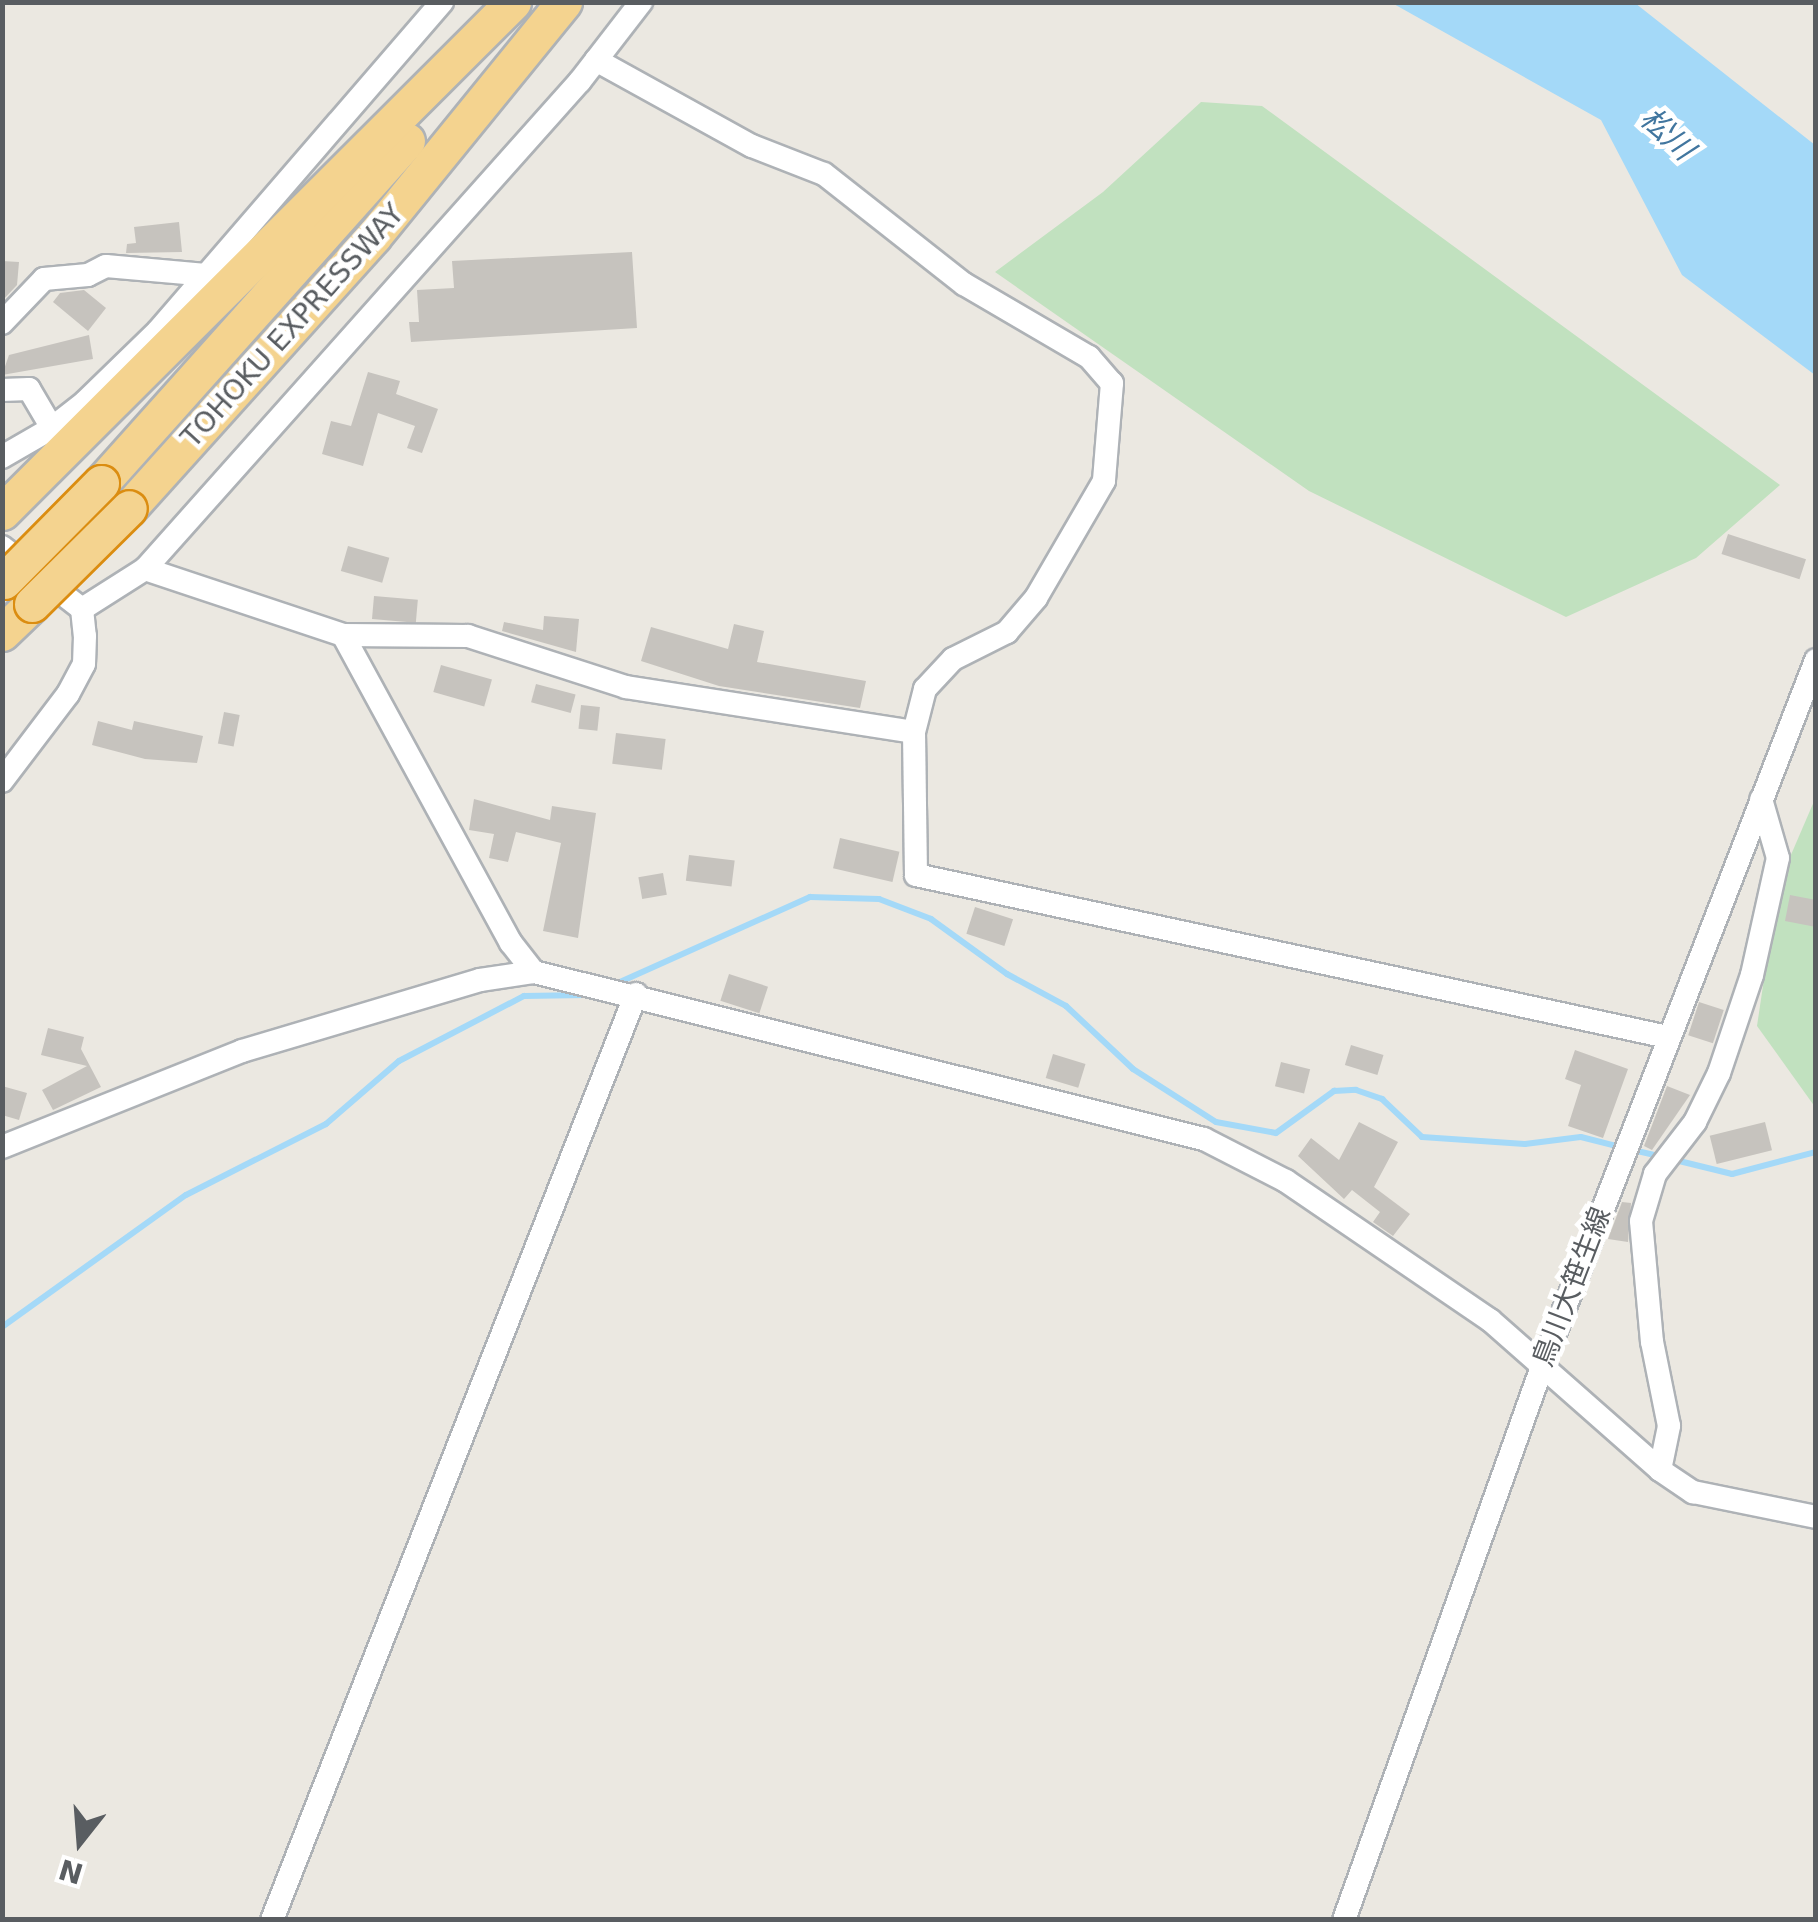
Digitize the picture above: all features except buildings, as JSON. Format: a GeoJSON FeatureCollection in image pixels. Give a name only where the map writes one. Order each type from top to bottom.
{"type":"FeatureCollection","features":[{"type":"Feature","properties":{"kind":"highway"},"geometry":{"type":"LineString","coordinates":[[2,512],[61,439],[516,2]]}},
{"type":"Feature","properties":{"kind":"highway","name":"TOHOKU EXPRESSWAY"},"geometry":{"type":"LineString","coordinates":[[3,570],[101,482],[304,262],[516,2]]}},
{"type":"Feature","properties":{"kind":"highway","name":"TOHOKU EXPRESSWAY"},"geometry":{"type":"LineString","coordinates":[[14,622],[129,508],[384,224],[564,2]]}},
{"type":"Feature","properties":{"kind":"street"},"geometry":{"type":"LineString","coordinates":[[2,457],[61,439],[442,2]]}},
{"type":"Feature","properties":{"kind":"street"},"geometry":{"type":"LineString","coordinates":[[82,610],[145,569],[596,60],[641,2]]}},
{"type":"Feature","properties":{"kind":"street"},"geometry":{"type":"LineString","coordinates":[[596,60],[688,114],[824,174],[964,284],[1088,357],[1112,382],[1104,481],[1022,617],[929,681],[914,732],[912,864],[922,878],[1668,1037]]}},
{"type":"Feature","properties":{"kind":"street"},"geometry":{"type":"LineString","coordinates":[[2,323],[44,279],[88,275],[106,266],[206,275]]}},
{"type":"Feature","properties":{"kind":"street"},"geometry":{"type":"LineString","coordinates":[[2,390],[29,389],[61,439]]}},
{"type":"Feature","properties":{"kind":"street"},"geometry":{"type":"LineString","coordinates":[[145,569],[343,635],[468,636],[626,687],[914,732]]}},
{"type":"Feature","properties":{"kind":"street"},"geometry":{"type":"LineString","coordinates":[[3,570],[82,610]]}},
{"type":"Feature","properties":{"kind":"street"},"geometry":{"type":"LineString","coordinates":[[2,782],[84,664],[82,610]]}},
{"type":"Feature","properties":{"kind":"street"},"geometry":{"type":"LineString","coordinates":[[343,635],[512,943],[534,972]]}},
{"type":"Feature","properties":{"kind":"street","name":"鳥川大笹生線"},"geometry":{"type":"LineString","coordinates":[[1344,1920],[1543,1364],[1816,660]]}},
{"type":"Feature","properties":{"kind":"street"},"geometry":{"type":"LineString","coordinates":[[1660,1470],[1669,1426],[1652,1342],[1641,1220],[1655,1174],[1695,1122],[1719,1073],[1752,975],[1778,858],[1761,799]]}},
{"type":"Feature","properties":{"kind":"street"},"geometry":{"type":"LineString","coordinates":[[2,1146],[242,1050],[313,1035],[480,980],[534,972],[598,985],[1204,1139],[1286,1181],[1490,1320],[1660,1470],[1693,1492],[1816,1516]]}},
{"type":"Feature","properties":{"kind":"street"},"geometry":{"type":"LineString","coordinates":[[272,1920],[629,992]]}},
{"type":"Feature","properties":{"kind":"green space"},"geometry":{"type":"Polygon","coordinates":[[[1201,102],[1262,106],[1780,485],[1696,558],[1566,617],[1309,491],[995,272],[1103,192],[1201,102]]]}},
{"type":"Feature","properties":{"kind":"green space"},"geometry":{"type":"Polygon","coordinates":[[[1815,799],[1815,1107],[1757,1026],[1778,885],[1815,799]]]}},
{"type":"Feature","properties":{"kind":"water","name":"松川"},"geometry":{"type":"Polygon","coordinates":[[[1392,3],[1635,3],[1815,145],[1815,375],[1682,275],[1601,120],[1392,3]]]}},
{"type":"Feature","properties":{"kind":"waterway"},"geometry":{"type":"LineString","coordinates":[[611,986],[810,897],[879,899],[931,919],[1007,974],[1066,1006],[1133,1069],[1216,1122],[1276,1133],[1334,1091],[1356,1090],[1382,1099],[1422,1137],[1525,1144],[1581,1137],[1620,1147]]}},
{"type":"Feature","properties":{"kind":"waterway"},"geometry":{"type":"LineString","coordinates":[[2,1327],[186,1195],[326,1124],[399,1061],[524,996],[586,995]]}},
{"type":"Feature","properties":{"kind":"waterway"},"geometry":{"type":"LineString","coordinates":[[1633,1150],[1659,1156]]}},
{"type":"Feature","properties":{"kind":"waterway"},"geometry":{"type":"LineString","coordinates":[[1671,1159],[1732,1174],[1816,1152]]}}]}
